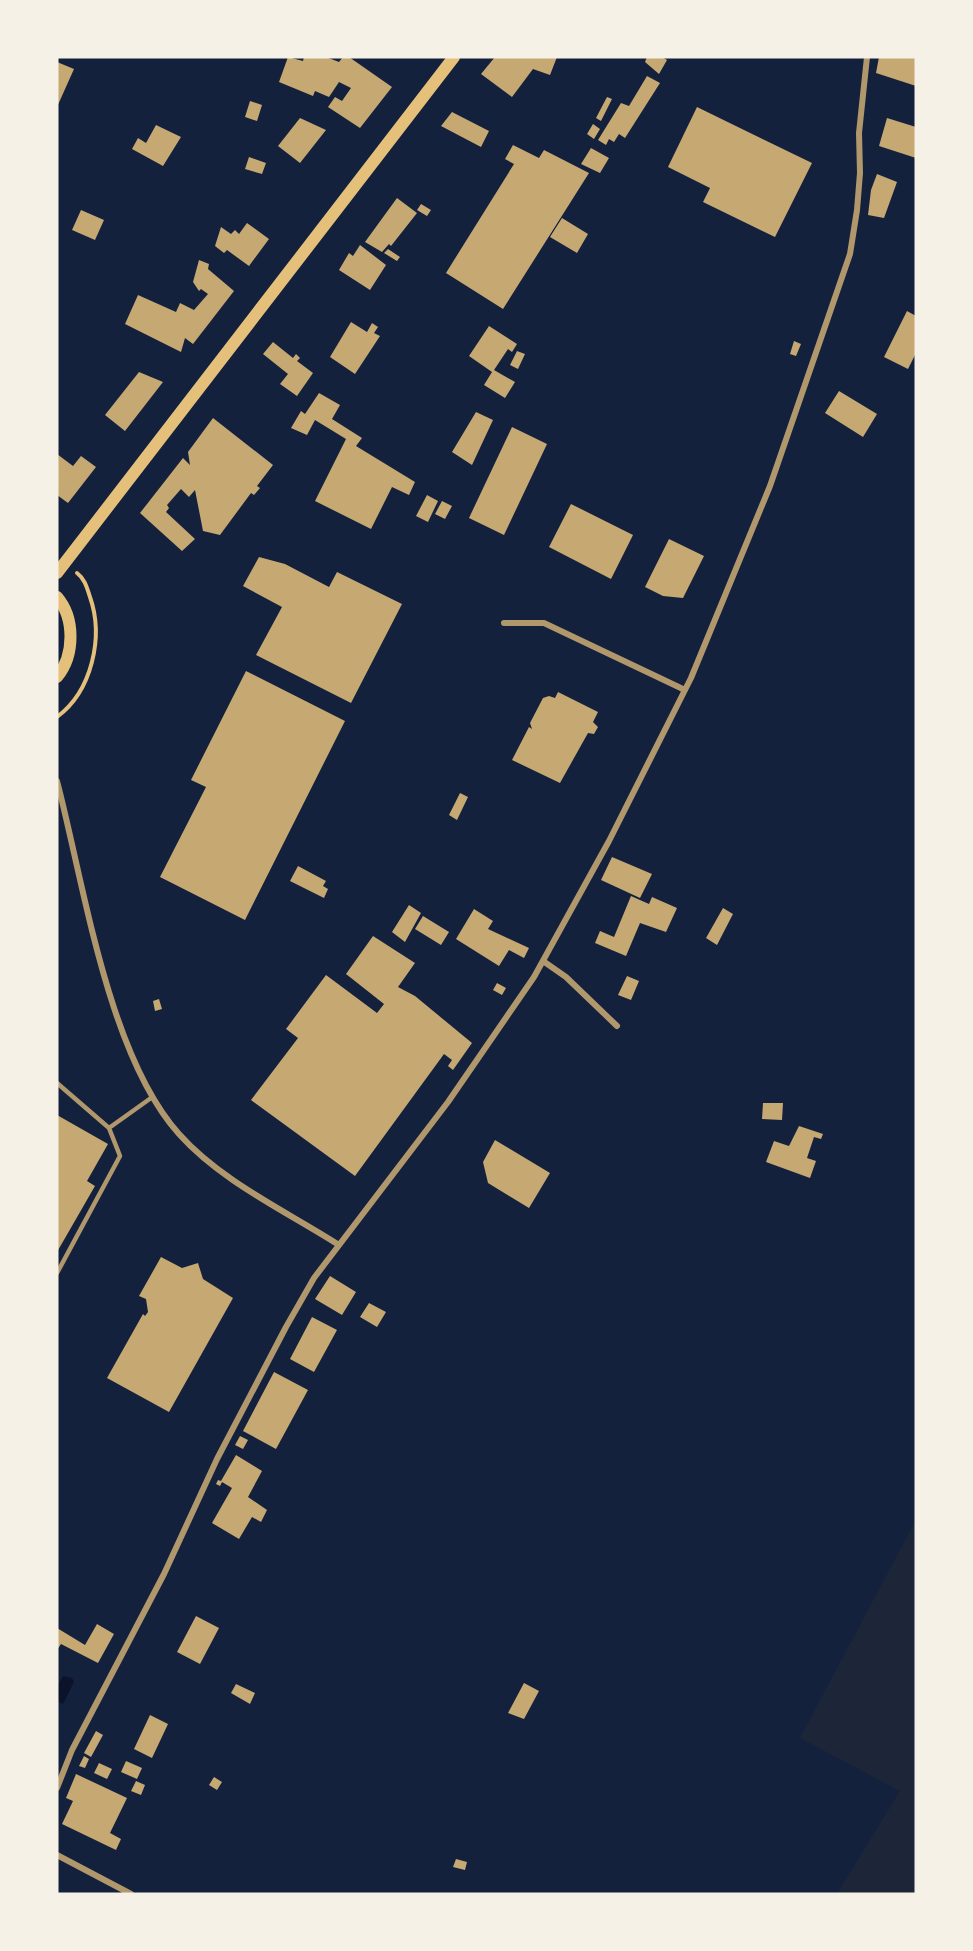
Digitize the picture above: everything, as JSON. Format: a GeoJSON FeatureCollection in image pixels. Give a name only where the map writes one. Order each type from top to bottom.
{"type":"FeatureCollection","features":[{"type":"Feature","properties":{"kind":"main road"},"geometry":{"type":"LineString","coordinates":[[57,573],[454,57]]}},
{"type":"Feature","properties":{"kind":"main road"},"geometry":{"type":"LineString","coordinates":[[57,597],[68,618],[71,636],[69,655],[57,677]]}},
{"type":"Feature","properties":{"kind":"street"},"geometry":{"type":"LineString","coordinates":[[57,1788],[72,1750],[164,1574],[262,1369],[315,1278],[448,1102],[543,961],[609,841],[685,690],[716,623],[770,486],[850,254],[857,210],[860,173],[859,133],[867,57]]}},
{"type":"Feature","properties":{"kind":"street"},"geometry":{"type":"LineString","coordinates":[[504,623],[544,623],[685,690]]}},
{"type":"Feature","properties":{"kind":"street"},"geometry":{"type":"LineString","coordinates":[[57,781],[102,967],[151,1098],[180,1135],[217,1169],[339,1245]]}},
{"type":"Feature","properties":{"kind":"street"},"geometry":{"type":"LineString","coordinates":[[543,961],[566,977],[617,1026]]}},
{"type":"Feature","properties":{"kind":"street"},"geometry":{"type":"LineString","coordinates":[[57,1855],[131,1894]]}},
{"type":"Feature","properties":{"kind":"lane"},"geometry":{"type":"LineString","coordinates":[[57,1083],[109,1128],[120,1156],[57,1273]]}},
{"type":"Feature","properties":{"kind":"lane"},"geometry":{"type":"LineString","coordinates":[[109,1128],[151,1098]]}},
{"type":"Feature","properties":{"kind":"shaded area"},"geometry":{"type":"Polygon","coordinates":[[[916,1520],[916,1894],[837,1894],[900,1791],[800,1738],[916,1520]]]}},
{"type":"Feature","properties":{"kind":"shaded area"},"geometry":{"type":"Polygon","coordinates":[[[63,1676],[72,1678],[74,1682],[63,1704],[57,1701],[57,1687],[63,1676]]]}},
{"type":"Feature","properties":{"kind":"building"},"geometry":{"type":"Polygon","coordinates":[[[288,57],[303,61],[304,57],[326,57],[339,62],[343,57],[349,57],[392,87],[360,128],[328,107],[335,97],[342,101],[351,88],[339,82],[329,97],[315,91],[313,96],[279,82],[288,57]]]}},
{"type":"Feature","properties":{"kind":"building"},"geometry":{"type":"Polygon","coordinates":[[[495,57],[557,57],[550,75],[533,69],[512,97],[481,74],[495,57]]]}},
{"type":"Feature","properties":{"kind":"building"},"geometry":{"type":"Polygon","coordinates":[[[647,57],[662,57],[667,60],[659,74],[645,62],[647,57]]]}},
{"type":"Feature","properties":{"kind":"building"},"geometry":{"type":"Polygon","coordinates":[[[879,57],[916,57],[916,86],[876,73],[879,57]]]}},
{"type":"Feature","properties":{"kind":"building"},"geometry":{"type":"Polygon","coordinates":[[[57,62],[74,69],[57,107],[57,62]]]}},
{"type":"Feature","properties":{"kind":"building"},"geometry":{"type":"Polygon","coordinates":[[[647,76],[660,83],[625,138],[619,134],[614,142],[609,139],[606,145],[598,140],[621,103],[629,106],[647,76]]]}},
{"type":"Feature","properties":{"kind":"building"},"geometry":{"type":"Polygon","coordinates":[[[607,97],[612,99],[601,121],[596,118],[607,97]]]}},
{"type":"Feature","properties":{"kind":"building"},"geometry":{"type":"Polygon","coordinates":[[[250,101],[262,105],[257,121],[245,117],[250,101]]]}},
{"type":"Feature","properties":{"kind":"building"},"geometry":{"type":"Polygon","coordinates":[[[697,107],[812,163],[775,237],[703,202],[710,188],[668,167],[697,107]]]}},
{"type":"Feature","properties":{"kind":"building"},"geometry":{"type":"Polygon","coordinates":[[[452,112],[489,131],[481,147],[441,126],[452,112]]]}},
{"type":"Feature","properties":{"kind":"building"},"geometry":{"type":"Polygon","coordinates":[[[300,118],[326,130],[300,163],[278,146],[300,118]]]}},
{"type":"Feature","properties":{"kind":"building"},"geometry":{"type":"Polygon","coordinates":[[[887,118],[916,127],[916,158],[879,146],[887,118]]]}},
{"type":"Feature","properties":{"kind":"building"},"geometry":{"type":"Polygon","coordinates":[[[593,124],[600,129],[594,139],[587,134],[593,124]]]}},
{"type":"Feature","properties":{"kind":"building"},"geometry":{"type":"Polygon","coordinates":[[[156,125],[181,137],[163,166],[132,149],[138,138],[146,143],[156,125]]]}},
{"type":"Feature","properties":{"kind":"building"},"geometry":{"type":"Polygon","coordinates":[[[513,145],[539,158],[544,150],[589,173],[503,309],[446,273],[514,164],[505,159],[513,145]]]}},
{"type":"Feature","properties":{"kind":"building"},"geometry":{"type":"Polygon","coordinates":[[[591,148],[609,158],[600,173],[581,164],[591,148]]]}},
{"type":"Feature","properties":{"kind":"building"},"geometry":{"type":"Polygon","coordinates":[[[249,157],[266,163],[262,174],[245,169],[249,157]]]}},
{"type":"Feature","properties":{"kind":"building"},"geometry":{"type":"Polygon","coordinates":[[[877,174],[897,182],[884,218],[868,215],[871,190],[877,174]]]}},
{"type":"Feature","properties":{"kind":"building"},"geometry":{"type":"Polygon","coordinates":[[[397,198],[417,213],[391,246],[389,244],[382,252],[365,242],[397,198]]]}},
{"type":"Feature","properties":{"kind":"building"},"geometry":{"type":"Polygon","coordinates":[[[421,204],[431,210],[427,216],[417,210],[421,204]]]}},
{"type":"Feature","properties":{"kind":"building"},"geometry":{"type":"Polygon","coordinates":[[[81,210],[104,220],[95,240],[72,230],[81,210]]]}},
{"type":"Feature","properties":{"kind":"building"},"geometry":{"type":"Polygon","coordinates":[[[562,218],[588,234],[577,253],[550,237],[562,218]]]}},
{"type":"Feature","properties":{"kind":"building"},"geometry":{"type":"Polygon","coordinates":[[[247,223],[269,239],[249,266],[227,250],[224,253],[215,246],[221,227],[231,234],[235,230],[239,234],[247,223]]]}},
{"type":"Feature","properties":{"kind":"building"},"geometry":{"type":"Polygon","coordinates":[[[360,245],[386,265],[370,290],[339,270],[349,253],[353,256],[360,245]]]}},
{"type":"Feature","properties":{"kind":"building"},"geometry":{"type":"Polygon","coordinates":[[[388,249],[400,257],[397,261],[384,253],[388,249]]]}},
{"type":"Feature","properties":{"kind":"building"},"geometry":{"type":"Polygon","coordinates":[[[199,260],[209,264],[208,269],[234,291],[193,344],[185,338],[181,352],[125,324],[138,295],[176,312],[180,303],[194,310],[208,294],[201,289],[199,291],[193,282],[199,260]]]}},
{"type":"Feature","properties":{"kind":"building"},"geometry":{"type":"Polygon","coordinates":[[[907,311],[916,316],[916,353],[908,369],[884,357],[907,311]]]}},
{"type":"Feature","properties":{"kind":"building"},"geometry":{"type":"Polygon","coordinates":[[[351,322],[367,332],[372,323],[378,327],[374,333],[380,336],[355,374],[330,357],[351,322]]]}},
{"type":"Feature","properties":{"kind":"building"},"geometry":{"type":"Polygon","coordinates":[[[489,326],[517,344],[512,352],[508,349],[494,370],[515,382],[505,398],[484,385],[492,372],[469,356],[489,326]]]}},
{"type":"Feature","properties":{"kind":"building"},"geometry":{"type":"Polygon","coordinates":[[[794,341],[801,344],[796,356],[790,354],[794,341]]]}},
{"type":"Feature","properties":{"kind":"building"},"geometry":{"type":"Polygon","coordinates":[[[273,342],[293,358],[296,354],[300,358],[297,361],[313,373],[297,396],[280,384],[288,374],[263,354],[273,342]]]}},
{"type":"Feature","properties":{"kind":"building"},"geometry":{"type":"Polygon","coordinates":[[[517,351],[525,354],[518,369],[510,365],[517,351]]]}},
{"type":"Feature","properties":{"kind":"building"},"geometry":{"type":"Polygon","coordinates":[[[139,372],[163,382],[125,431],[105,415],[139,372]]]}},
{"type":"Feature","properties":{"kind":"building"},"geometry":{"type":"Polygon","coordinates":[[[839,391],[877,414],[863,437],[825,413],[839,391]]]}},
{"type":"Feature","properties":{"kind":"building"},"geometry":{"type":"Polygon","coordinates":[[[319,393],[340,405],[332,419],[362,438],[356,446],[415,482],[409,495],[392,487],[371,529],[315,501],[346,439],[315,420],[307,435],[291,428],[301,411],[305,414],[319,393]]]}},
{"type":"Feature","properties":{"kind":"building"},"geometry":{"type":"Polygon","coordinates":[[[476,412],[493,420],[472,465],[452,452],[476,412]]]}},
{"type":"Feature","properties":{"kind":"building"},"geometry":{"type":"Polygon","coordinates":[[[213,418],[273,465],[257,486],[260,488],[254,495],[251,493],[220,535],[203,531],[195,490],[189,497],[181,489],[167,505],[169,508],[166,512],[195,539],[182,551],[140,513],[183,458],[190,465],[188,452],[213,418]]]}},
{"type":"Feature","properties":{"kind":"building"},"geometry":{"type":"Polygon","coordinates":[[[512,427],[547,444],[504,535],[469,518],[512,427]]]}},
{"type":"Feature","properties":{"kind":"building"},"geometry":{"type":"Polygon","coordinates":[[[57,454],[73,466],[81,456],[96,467],[68,503],[57,495],[57,454]]]}},
{"type":"Feature","properties":{"kind":"building"},"geometry":{"type":"Polygon","coordinates":[[[427,495],[438,501],[428,522],[416,516],[427,495]]]}},
{"type":"Feature","properties":{"kind":"building"},"geometry":{"type":"Polygon","coordinates":[[[442,501],[452,506],[445,519],[435,514],[442,501]]]}},
{"type":"Feature","properties":{"kind":"building"},"geometry":{"type":"Polygon","coordinates":[[[571,504],[633,535],[611,579],[549,547],[571,504]]]}},
{"type":"Feature","properties":{"kind":"building"},"geometry":{"type":"Polygon","coordinates":[[[669,539],[704,556],[683,598],[663,596],[645,587],[669,539]]]}},
{"type":"Feature","properties":{"kind":"building"},"geometry":{"type":"Polygon","coordinates":[[[259,557],[285,564],[329,587],[337,572],[402,604],[351,703],[256,655],[282,607],[243,586],[259,557]]]}},
{"type":"Feature","properties":{"kind":"building"},"geometry":{"type":"Polygon","coordinates":[[[246,671],[345,721],[245,920],[160,877],[206,787],[191,780],[246,671]]]}},
{"type":"Feature","properties":{"kind":"building"},"geometry":{"type":"Polygon","coordinates":[[[558,692],[598,712],[593,722],[598,727],[594,734],[588,733],[560,783],[512,760],[529,727],[532,729],[530,723],[543,698],[549,696],[555,698],[558,692]]]}},
{"type":"Feature","properties":{"kind":"building"},"geometry":{"type":"Polygon","coordinates":[[[460,793],[468,797],[457,820],[449,815],[460,793]]]}},
{"type":"Feature","properties":{"kind":"building"},"geometry":{"type":"Polygon","coordinates":[[[612,857],[652,874],[640,898],[601,880],[612,857]]]}},
{"type":"Feature","properties":{"kind":"building"},"geometry":{"type":"Polygon","coordinates":[[[298,866],[326,881],[323,886],[328,889],[324,898],[290,881],[298,866]]]}},
{"type":"Feature","properties":{"kind":"building"},"geometry":{"type":"Polygon","coordinates":[[[631,896],[649,904],[652,897],[677,908],[666,932],[640,923],[626,956],[595,943],[600,931],[614,937],[631,896]]]}},
{"type":"Feature","properties":{"kind":"building"},"geometry":{"type":"Polygon","coordinates":[[[409,905],[421,913],[405,942],[392,932],[409,905]]]}},
{"type":"Feature","properties":{"kind":"building"},"geometry":{"type":"Polygon","coordinates":[[[723,908],[733,914],[717,945],[706,938],[723,908]]]}},
{"type":"Feature","properties":{"kind":"building"},"geometry":{"type":"Polygon","coordinates":[[[474,909],[493,921],[488,929],[529,948],[524,958],[509,950],[499,966],[456,939],[474,909]]]}},
{"type":"Feature","properties":{"kind":"building"},"geometry":{"type":"Polygon","coordinates":[[[423,916],[449,932],[441,945],[415,929],[423,916]]]}},
{"type":"Feature","properties":{"kind":"building"},"geometry":{"type":"Polygon","coordinates":[[[373,936],[415,963],[398,987],[415,996],[472,1043],[453,1070],[448,1066],[452,1060],[444,1054],[355,1176],[251,1100],[298,1038],[286,1029],[326,975],[377,1013],[384,1004],[346,974],[373,936]]]}},
{"type":"Feature","properties":{"kind":"building"},"geometry":{"type":"Polygon","coordinates":[[[627,976],[639,981],[631,1000],[618,995],[627,976]]]}},
{"type":"Feature","properties":{"kind":"building"},"geometry":{"type":"Polygon","coordinates":[[[497,983],[506,988],[502,995],[493,990],[497,983]]]}},
{"type":"Feature","properties":{"kind":"building"},"geometry":{"type":"Polygon","coordinates":[[[159,999],[162,1009],[155,1011],[153,1001],[159,999]]]}},
{"type":"Feature","properties":{"kind":"building"},"geometry":{"type":"Polygon","coordinates":[[[763,1103],[783,1103],[782,1120],[762,1119],[763,1103]]]}},
{"type":"Feature","properties":{"kind":"building"},"geometry":{"type":"Polygon","coordinates":[[[57,1115],[108,1144],[87,1181],[95,1186],[57,1252],[57,1115]]]}},
{"type":"Feature","properties":{"kind":"building"},"geometry":{"type":"Polygon","coordinates":[[[799,1126],[823,1134],[821,1139],[814,1137],[807,1158],[816,1161],[810,1178],[766,1162],[774,1141],[789,1146],[799,1126]]]}},
{"type":"Feature","properties":{"kind":"building"},"geometry":{"type":"Polygon","coordinates":[[[495,1140],[550,1173],[529,1208],[488,1183],[483,1162],[495,1140]]]}},
{"type":"Feature","properties":{"kind":"building"},"geometry":{"type":"Polygon","coordinates":[[[161,1257],[182,1268],[198,1263],[203,1279],[233,1298],[169,1412],[107,1378],[143,1314],[145,1316],[148,1312],[146,1299],[139,1296],[161,1257]]]}},
{"type":"Feature","properties":{"kind":"building"},"geometry":{"type":"Polygon","coordinates":[[[330,1276],[356,1292],[342,1315],[315,1299],[330,1276]]]}},
{"type":"Feature","properties":{"kind":"building"},"geometry":{"type":"Polygon","coordinates":[[[369,1303],[386,1312],[377,1327],[360,1317],[369,1303]]]}},
{"type":"Feature","properties":{"kind":"building"},"geometry":{"type":"Polygon","coordinates":[[[312,1317],[337,1330],[314,1372],[290,1359],[312,1317]]]}},
{"type":"Feature","properties":{"kind":"building"},"geometry":{"type":"Polygon","coordinates":[[[274,1372],[308,1390],[276,1449],[243,1431],[274,1372]]]}},
{"type":"Feature","properties":{"kind":"building"},"geometry":{"type":"Polygon","coordinates":[[[240,1436],[248,1440],[243,1449],[235,1445],[240,1436]]]}},
{"type":"Feature","properties":{"kind":"building"},"geometry":{"type":"Polygon","coordinates":[[[236,1455],[262,1471],[248,1497],[267,1510],[261,1522],[252,1517],[239,1539],[212,1523],[232,1488],[222,1482],[220,1486],[216,1484],[218,1480],[221,1481],[236,1455]]]}},
{"type":"Feature","properties":{"kind":"building"},"geometry":{"type":"Polygon","coordinates":[[[196,1616],[219,1628],[200,1664],[177,1652],[196,1616]]]}},
{"type":"Feature","properties":{"kind":"building"},"geometry":{"type":"Polygon","coordinates":[[[97,1624],[114,1634],[98,1663],[61,1644],[57,1650],[57,1628],[85,1645],[97,1624]]]}},
{"type":"Feature","properties":{"kind":"building"},"geometry":{"type":"Polygon","coordinates":[[[524,1683],[539,1691],[524,1719],[508,1713],[524,1683]]]}},
{"type":"Feature","properties":{"kind":"building"},"geometry":{"type":"Polygon","coordinates":[[[236,1684],[255,1693],[250,1704],[231,1693],[236,1684]]]}},
{"type":"Feature","properties":{"kind":"building"},"geometry":{"type":"Polygon","coordinates":[[[150,1715],[168,1724],[152,1758],[134,1749],[150,1715]]]}},
{"type":"Feature","properties":{"kind":"building"},"geometry":{"type":"Polygon","coordinates":[[[96,1731],[103,1735],[91,1757],[84,1753],[96,1731]]]}},
{"type":"Feature","properties":{"kind":"building"},"geometry":{"type":"Polygon","coordinates":[[[84,1756],[89,1759],[85,1768],[79,1766],[84,1756]]]}},
{"type":"Feature","properties":{"kind":"building"},"geometry":{"type":"Polygon","coordinates":[[[126,1761],[142,1768],[137,1779],[121,1772],[126,1761]]]}},
{"type":"Feature","properties":{"kind":"building"},"geometry":{"type":"Polygon","coordinates":[[[99,1763],[112,1769],[107,1779],[94,1773],[99,1763]]]}},
{"type":"Feature","properties":{"kind":"building"},"geometry":{"type":"Polygon","coordinates":[[[76,1774],[127,1798],[110,1833],[121,1839],[116,1850],[62,1824],[73,1801],[66,1798],[76,1774]]]}},
{"type":"Feature","properties":{"kind":"building"},"geometry":{"type":"Polygon","coordinates":[[[214,1777],[222,1782],[217,1790],[209,1785],[214,1777]]]}},
{"type":"Feature","properties":{"kind":"building"},"geometry":{"type":"Polygon","coordinates":[[[136,1781],[145,1785],[141,1795],[131,1791],[136,1781]]]}},
{"type":"Feature","properties":{"kind":"building"},"geometry":{"type":"Polygon","coordinates":[[[456,1859],[467,1862],[465,1870],[453,1867],[456,1859]]]}}]}
